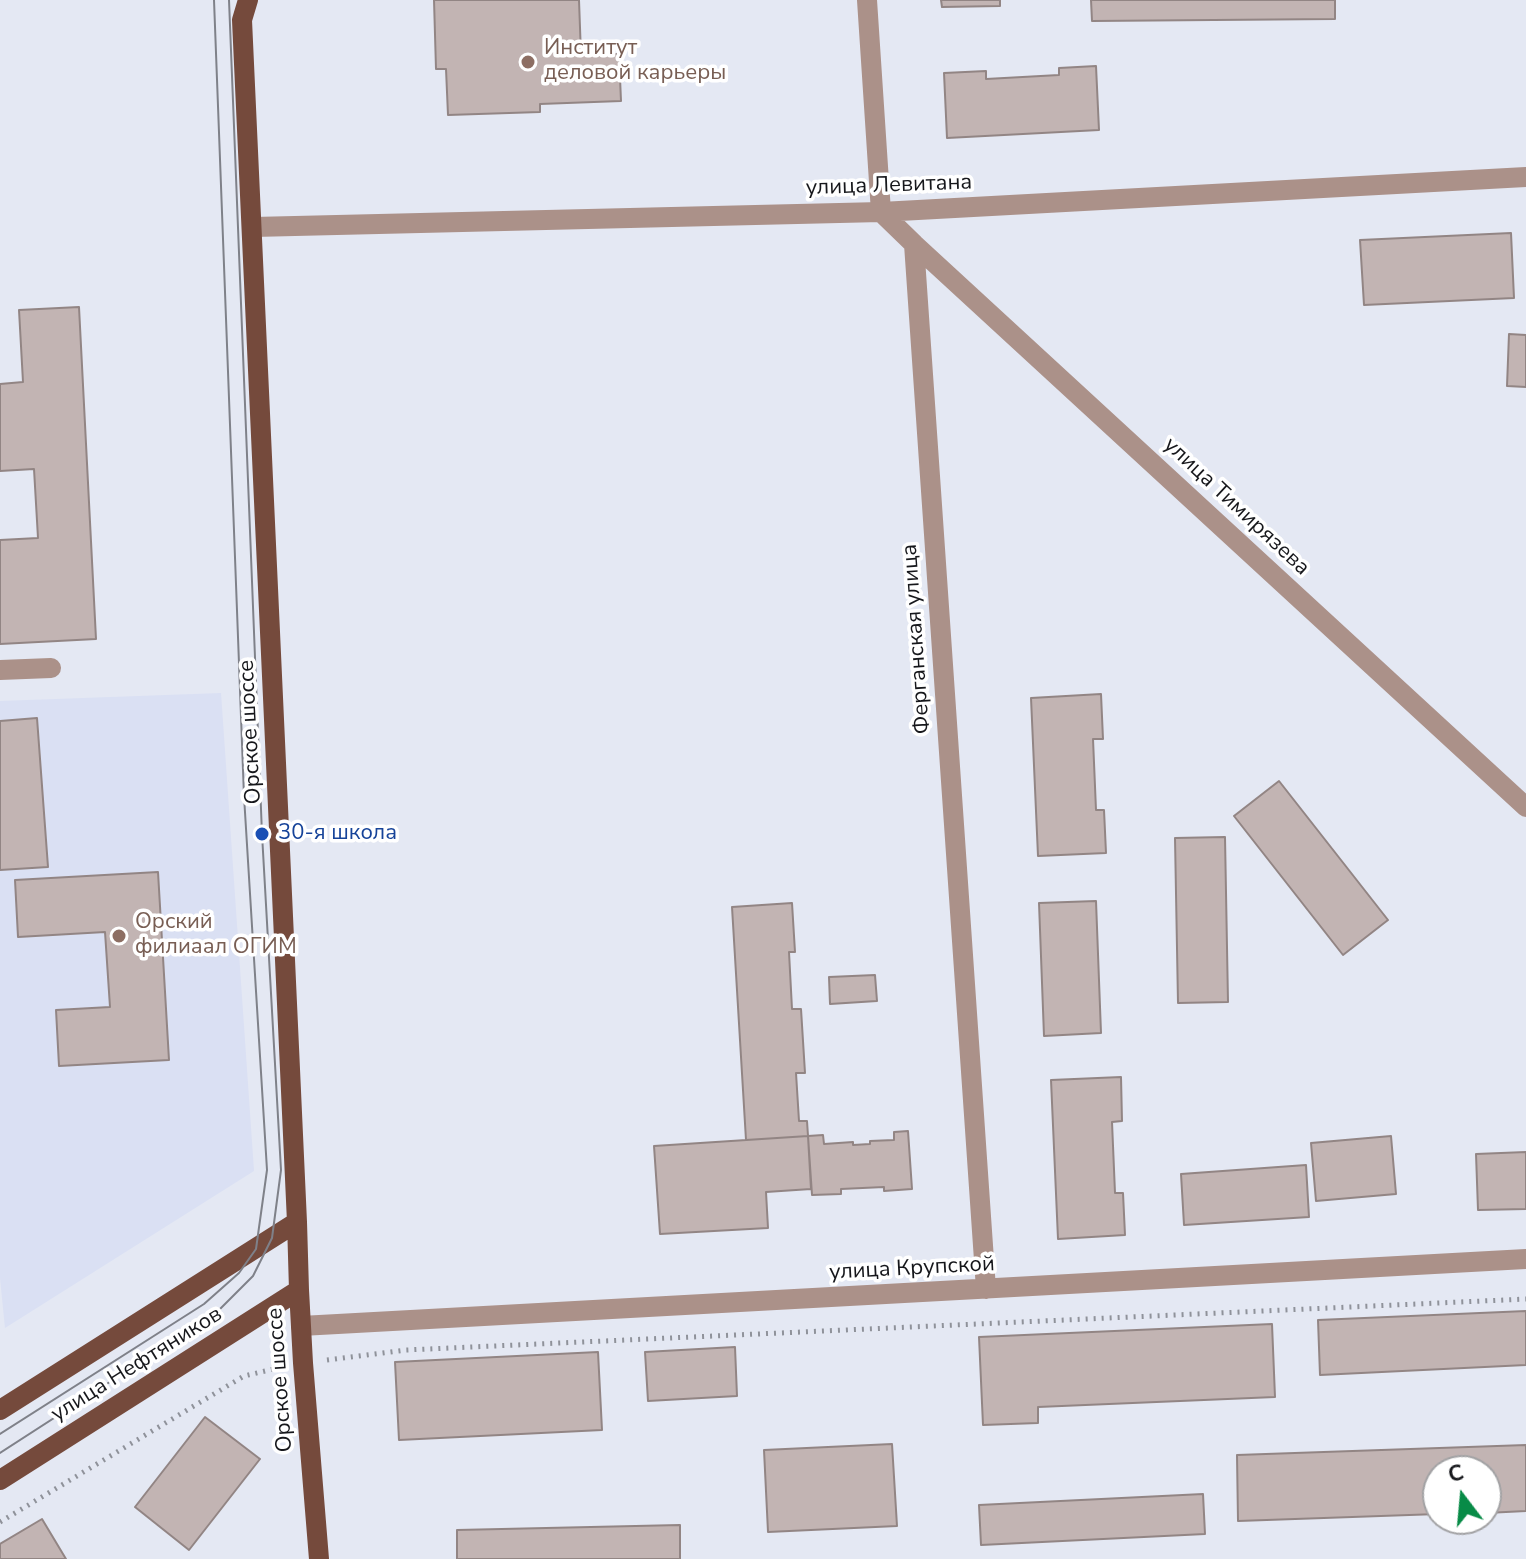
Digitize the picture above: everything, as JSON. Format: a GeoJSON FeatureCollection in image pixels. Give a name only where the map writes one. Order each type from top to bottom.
{"type":"FeatureCollection","features":[{"type":"Feature","properties":{"kind":"main road"},"geometry":{"type":"LineString","coordinates":[[232,0],[242,20]]}},
{"type":"Feature","properties":{"kind":"main road","name":"Орское шоссе"},"geometry":{"type":"LineString","coordinates":[[248,0],[242,20],[299,1290],[319,1559]]}},
{"type":"Feature","properties":{"kind":"main road","name":"улица Нефтяников"},"geometry":{"type":"LineString","coordinates":[[0,1410],[297,1222]]}},
{"type":"Feature","properties":{"kind":"main road","name":"улица Нефтяников"},"geometry":{"type":"LineString","coordinates":[[0,1480],[299,1290]]}},
{"type":"Feature","properties":{"kind":"street"},"geometry":{"type":"LineString","coordinates":[[867,0],[881,212],[914,244]]}},
{"type":"Feature","properties":{"kind":"street","name":"улица Левитана"},"geometry":{"type":"LineString","coordinates":[[253,227],[881,212],[1526,177]]}},
{"type":"Feature","properties":{"kind":"street","name":"улица Тимирязева"},"geometry":{"type":"LineString","coordinates":[[914,244],[1526,807]]}},
{"type":"Feature","properties":{"kind":"street","name":"Ферганская улица"},"geometry":{"type":"LineString","coordinates":[[914,244],[986,1289]]}},
{"type":"Feature","properties":{"kind":"street"},"geometry":{"type":"LineString","coordinates":[[0,670],[51,668]]}},
{"type":"Feature","properties":{"kind":"street","name":"улица Крупской"},"geometry":{"type":"LineString","coordinates":[[301,1326],[1526,1259]]}},
{"type":"Feature","properties":{"kind":"path"},"geometry":{"type":"LineString","coordinates":[[0,1522],[244,1376],[303,1363],[406,1350],[1526,1299]]}},
{"type":"Feature","properties":{"kind":"shaded area","name":"Орский филиаал ОГИМ"},"geometry":{"type":"Polygon","coordinates":[[[221,693],[254,1171],[5,1328],[0,1278],[0,701],[221,693]]]}},
{"type":"Feature","properties":{"kind":"building","name":"Институт деловой карьеры"},"geometry":{"type":"Polygon","coordinates":[[[434,0],[579,0],[581,55],[619,54],[621,101],[540,104],[540,112],[448,115],[446,69],[436,69],[434,0]]]}},
{"type":"Feature","properties":{"kind":"building"},"geometry":{"type":"Polygon","coordinates":[[[941,0],[1000,0],[1000,6],[942,7],[941,0]]]}},
{"type":"Feature","properties":{"kind":"building"},"geometry":{"type":"Polygon","coordinates":[[[1091,0],[1335,0],[1335,19],[1092,21],[1091,0]]]}},
{"type":"Feature","properties":{"kind":"building"},"geometry":{"type":"Polygon","coordinates":[[[1096,66],[1099,130],[947,138],[944,73],[986,71],[986,79],[1059,75],[1059,68],[1096,66]]]}},
{"type":"Feature","properties":{"kind":"building"},"geometry":{"type":"Polygon","coordinates":[[[1511,233],[1514,298],[1364,305],[1360,240],[1511,233]]]}},
{"type":"Feature","properties":{"kind":"building"},"geometry":{"type":"Polygon","coordinates":[[[79,307],[96,639],[0,644],[0,540],[38,538],[34,469],[0,471],[0,384],[23,382],[19,310],[79,307]]]}},
{"type":"Feature","properties":{"kind":"building"},"geometry":{"type":"Polygon","coordinates":[[[1509,334],[1526,335],[1526,387],[1507,386],[1509,334]]]}},
{"type":"Feature","properties":{"kind":"building"},"geometry":{"type":"Polygon","coordinates":[[[1101,694],[1103,739],[1093,739],[1096,810],[1104,810],[1106,853],[1038,856],[1031,698],[1101,694]]]}},
{"type":"Feature","properties":{"kind":"building"},"geometry":{"type":"Polygon","coordinates":[[[37,718],[48,867],[0,870],[0,721],[37,718]]]}},
{"type":"Feature","properties":{"kind":"building"},"geometry":{"type":"Polygon","coordinates":[[[1279,781],[1388,920],[1343,955],[1234,816],[1279,781]]]}},
{"type":"Feature","properties":{"kind":"building"},"geometry":{"type":"Polygon","coordinates":[[[1225,837],[1228,1002],[1178,1003],[1175,838],[1225,837]]]}},
{"type":"Feature","properties":{"kind":"building"},"geometry":{"type":"Polygon","coordinates":[[[158,872],[169,1060],[59,1066],[56,1010],[110,1007],[105,932],[18,937],[15,880],[158,872]]]}},
{"type":"Feature","properties":{"kind":"building"},"geometry":{"type":"Polygon","coordinates":[[[1096,901],[1101,1033],[1044,1036],[1039,903],[1096,901]]]}},
{"type":"Feature","properties":{"kind":"building"},"geometry":{"type":"Polygon","coordinates":[[[792,903],[795,952],[789,952],[792,1009],[801,1009],[805,1073],[796,1073],[799,1121],[807,1121],[808,1136],[746,1140],[732,907],[792,903]]]}},
{"type":"Feature","properties":{"kind":"building"},"geometry":{"type":"Polygon","coordinates":[[[875,975],[877,1001],[830,1004],[829,977],[875,975]]]}},
{"type":"Feature","properties":{"kind":"building"},"geometry":{"type":"Polygon","coordinates":[[[1121,1077],[1122,1121],[1112,1122],[1115,1193],[1123,1193],[1125,1235],[1058,1239],[1051,1080],[1121,1077]]]}},
{"type":"Feature","properties":{"kind":"building"},"geometry":{"type":"Polygon","coordinates":[[[908,1131],[912,1189],[841,1189],[841,1194],[812,1195],[808,1136],[823,1135],[824,1144],[853,1142],[853,1145],[894,1140],[894,1132],[908,1131]]]}},
{"type":"Feature","properties":{"kind":"building"},"geometry":{"type":"Polygon","coordinates":[[[808,1136],[811,1189],[766,1192],[768,1228],[660,1234],[654,1146],[808,1136]]]}},
{"type":"Feature","properties":{"kind":"building"},"geometry":{"type":"Polygon","coordinates":[[[1391,1136],[1396,1194],[1316,1201],[1311,1143],[1391,1136]]]}},
{"type":"Feature","properties":{"kind":"building"},"geometry":{"type":"Polygon","coordinates":[[[1526,1152],[1526,1209],[1478,1210],[1476,1154],[1526,1152]]]}},
{"type":"Feature","properties":{"kind":"building"},"geometry":{"type":"Polygon","coordinates":[[[1306,1165],[1309,1217],[1184,1225],[1181,1174],[1306,1165]]]}},
{"type":"Feature","properties":{"kind":"building"},"geometry":{"type":"Polygon","coordinates":[[[1526,1311],[1526,1365],[1320,1375],[1318,1320],[1526,1311]]]}},
{"type":"Feature","properties":{"kind":"building"},"geometry":{"type":"Polygon","coordinates":[[[1272,1324],[1275,1397],[1038,1407],[1038,1423],[983,1425],[979,1337],[1272,1324]]]}},
{"type":"Feature","properties":{"kind":"building"},"geometry":{"type":"Polygon","coordinates":[[[735,1347],[737,1396],[648,1401],[645,1352],[735,1347]]]}},
{"type":"Feature","properties":{"kind":"building"},"geometry":{"type":"Polygon","coordinates":[[[598,1352],[602,1430],[399,1440],[395,1362],[598,1352]]]}},
{"type":"Feature","properties":{"kind":"building"},"geometry":{"type":"Polygon","coordinates":[[[205,1417],[260,1459],[189,1550],[135,1507],[205,1417]]]}},
{"type":"Feature","properties":{"kind":"building"},"geometry":{"type":"Polygon","coordinates":[[[892,1444],[897,1526],[768,1532],[764,1450],[892,1444]]]}},
{"type":"Feature","properties":{"kind":"building"},"geometry":{"type":"Polygon","coordinates":[[[1526,1445],[1526,1511],[1502,1512],[1502,1455],[1422,1455],[1422,1515],[1238,1521],[1237,1455],[1526,1445]]]}},
{"type":"Feature","properties":{"kind":"building"},"geometry":{"type":"Polygon","coordinates":[[[1203,1494],[1205,1534],[981,1545],[979,1505],[1203,1494]]]}},
{"type":"Feature","properties":{"kind":"building"},"geometry":{"type":"Polygon","coordinates":[[[42,1519],[66,1559],[0,1559],[0,1544],[42,1519]]]}},
{"type":"Feature","properties":{"kind":"building"},"geometry":{"type":"Polygon","coordinates":[[[680,1525],[680,1559],[457,1559],[457,1530],[680,1525]]]}},
{"type":"Feature","properties":{"kind":"tram line"},"geometry":{"type":"LineString","coordinates":[[0,1434],[204,1304],[239,1273],[256,1249],[267,1170],[244,796],[214,0]]}},
{"type":"Feature","properties":{"kind":"tram line"},"geometry":{"type":"LineString","coordinates":[[0,1453],[215,1314],[253,1276],[272,1238],[281,1170],[262,834],[229,0]]}},
{"type":"Feature","properties":{"kind":"place","name":"Институт деловой карьеры"},"geometry":{"type":"Point","coordinates":[528,62]}},
{"type":"Feature","properties":{"kind":"place","name":"30-я школа"},"geometry":{"type":"Point","coordinates":[262,834]}},
{"type":"Feature","properties":{"kind":"place","name":"Орский филиаал ОГИМ"},"geometry":{"type":"Point","coordinates":[119,936]}}]}
